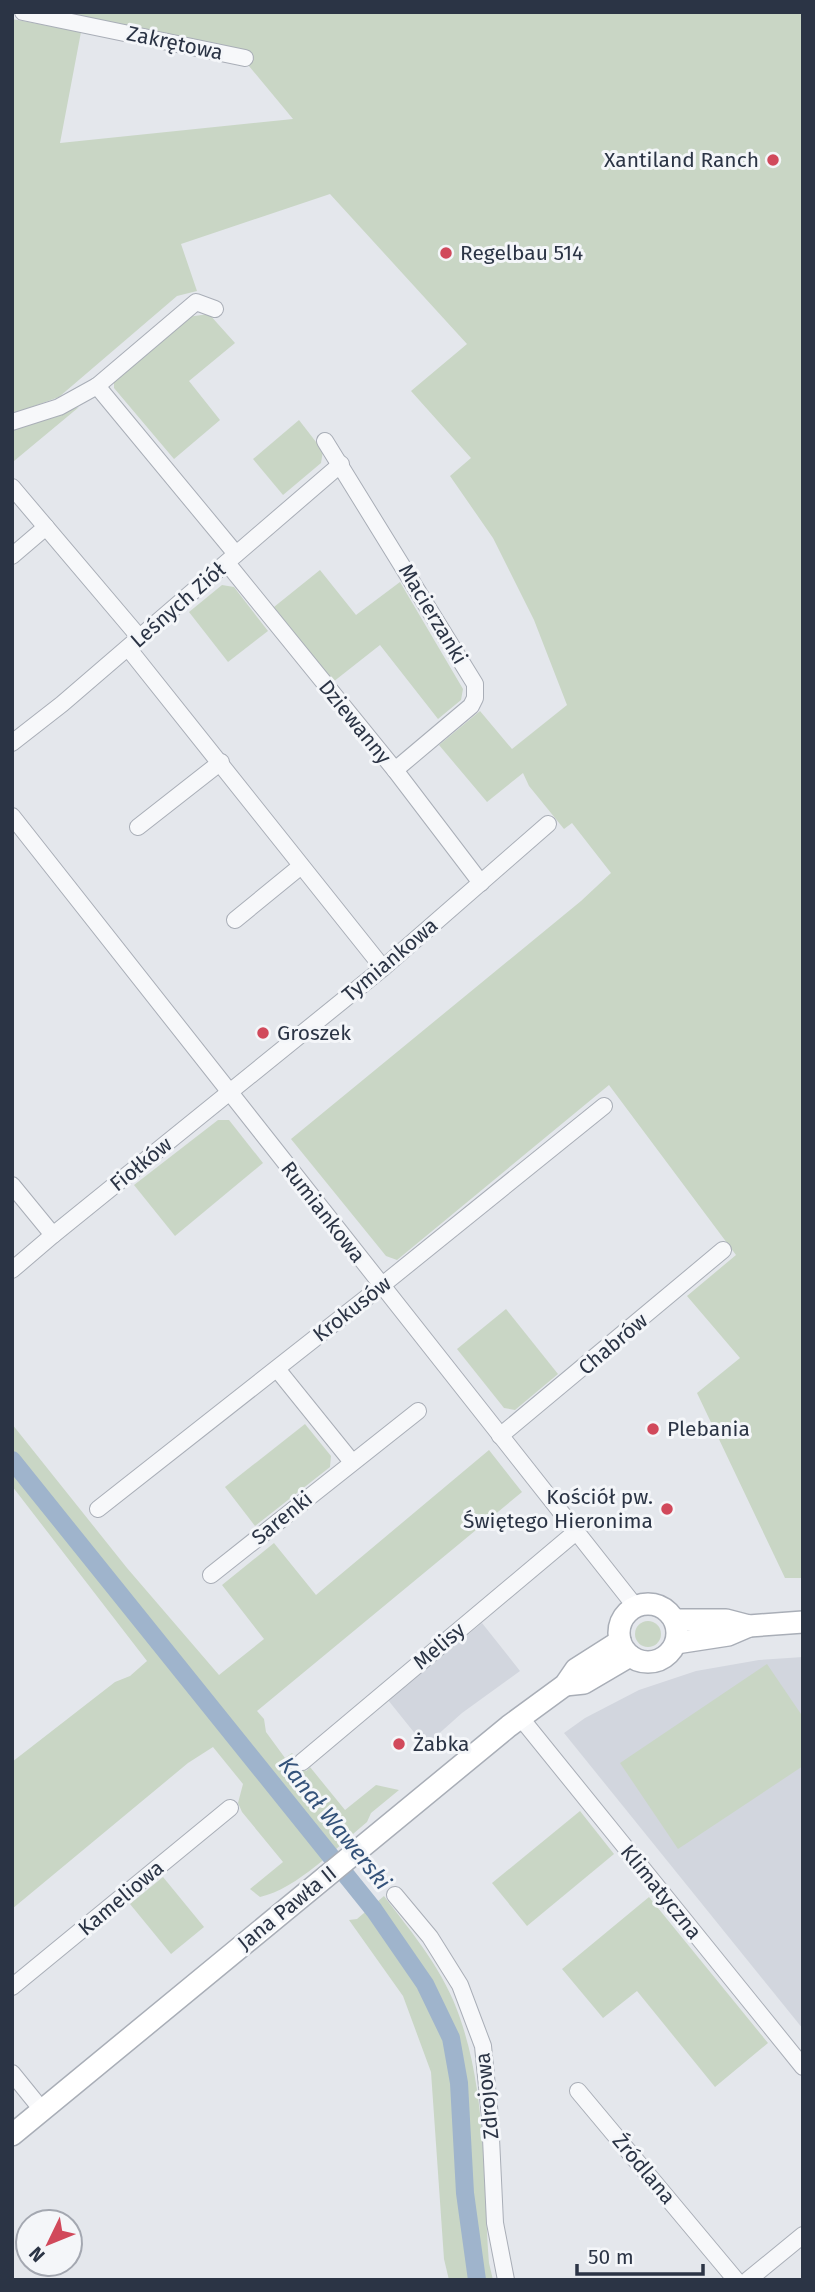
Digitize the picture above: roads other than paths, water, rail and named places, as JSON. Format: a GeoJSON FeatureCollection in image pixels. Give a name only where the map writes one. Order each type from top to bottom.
{"type":"FeatureCollection","features":[{"type":"Feature","properties":{"kind":"street","name":"Zakrętowa"},"geometry":{"type":"LineString","coordinates":[[23,12],[245,58]]}},
{"type":"Feature","properties":{"kind":"street"},"geometry":{"type":"LineString","coordinates":[[12,422],[59,407],[97,386],[197,302],[215,309]]}},
{"type":"Feature","properties":{"kind":"street","name":"Dziewanny"},"geometry":{"type":"LineString","coordinates":[[97,386],[481,883]]}},
{"type":"Feature","properties":{"kind":"street","name":"Macierzanki"},"geometry":{"type":"LineString","coordinates":[[326,441],[475,684],[475,698],[471,706],[395,770]]}},
{"type":"Feature","properties":{"kind":"street","name":"Leśnych Ziół"},"geometry":{"type":"LineString","coordinates":[[12,743],[134,643],[341,464]]}},
{"type":"Feature","properties":{"kind":"street"},"geometry":{"type":"LineString","coordinates":[[12,487],[46,527],[301,866],[383,968]]}},
{"type":"Feature","properties":{"kind":"street"},"geometry":{"type":"LineString","coordinates":[[12,556],[46,527]]}},
{"type":"Feature","properties":{"kind":"street"},"geometry":{"type":"LineString","coordinates":[[138,827],[221,762]]}},
{"type":"Feature","properties":{"kind":"street","name":"Rumiankowa"},"geometry":{"type":"LineString","coordinates":[[12,816],[635,1606]]}},
{"type":"Feature","properties":{"kind":"street","name":"Tymiankowa"},"geometry":{"type":"LineString","coordinates":[[229,1093],[383,968],[548,824]]}},
{"type":"Feature","properties":{"kind":"street"},"geometry":{"type":"LineString","coordinates":[[235,920],[301,866]]}},
{"type":"Feature","properties":{"kind":"street","name":"Fiołków"},"geometry":{"type":"LineString","coordinates":[[12,1270],[229,1093]]}},
{"type":"Feature","properties":{"kind":"street","name":"Krokusów"},"geometry":{"type":"LineString","coordinates":[[98,1509],[604,1106]]}},
{"type":"Feature","properties":{"kind":"street"},"geometry":{"type":"LineString","coordinates":[[12,1185],[53,1235]]}},
{"type":"Feature","properties":{"kind":"street","name":"Chabrów"},"geometry":{"type":"LineString","coordinates":[[500,1436],[723,1250]]}},
{"type":"Feature","properties":{"kind":"street"},"geometry":{"type":"LineString","coordinates":[[277,1369],[352,1462]]}},
{"type":"Feature","properties":{"kind":"street","name":"Sarenki"},"geometry":{"type":"LineString","coordinates":[[211,1575],[418,1411]]}},
{"type":"Feature","properties":{"kind":"street","name":"Melisy"},"geometry":{"type":"LineString","coordinates":[[302,1762],[577,1531]]}},
{"type":"Feature","properties":{"kind":"street"},"geometry":{"type":"LineString","coordinates":[[653,1604],[669,1612],[675,1620],[676,1643],[671,1651],[656,1661],[638,1661],[625,1648],[621,1621],[635,1606],[653,1604]]}},
{"type":"Feature","properties":{"kind":"street"},"geometry":{"type":"LineString","coordinates":[[675,1620],[726,1620],[749,1626],[803,1622]]}},
{"type":"Feature","properties":{"kind":"street"},"geometry":{"type":"LineString","coordinates":[[676,1643],[728,1635],[749,1626]]}},
{"type":"Feature","properties":{"kind":"street","name":"Jana Pawła II"},"geometry":{"type":"LineString","coordinates":[[12,2135],[520,1717],[565,1685],[584,1683],[625,1648]]}},
{"type":"Feature","properties":{"kind":"street","name":"Klimatyczna"},"geometry":{"type":"LineString","coordinates":[[520,1717],[803,2067]]}},
{"type":"Feature","properties":{"kind":"street","name":"Kameliowa"},"geometry":{"type":"LineString","coordinates":[[12,1987],[230,1808]]}},
{"type":"Feature","properties":{"kind":"street","name":"Zdrojowa"},"geometry":{"type":"LineString","coordinates":[[395,1895],[430,1937],[460,1985],[483,2046],[490,2117],[495,2223],[506,2280]]}},
{"type":"Feature","properties":{"kind":"street"},"geometry":{"type":"LineString","coordinates":[[12,2073],[42,2110]]}},
{"type":"Feature","properties":{"kind":"street","name":"Źródlana"},"geometry":{"type":"LineString","coordinates":[[578,2091],[736,2280]]}},
{"type":"Feature","properties":{"kind":"street"},"geometry":{"type":"LineString","coordinates":[[748,2280],[803,2235]]}},
{"type":"Feature","properties":{"kind":"waterway","name":"Kanał Wawerski"},"geometry":{"type":"LineString","coordinates":[[12,1460],[374,1910],[425,1984],[451,2038],[459,2083],[465,2193],[477,2280]]}},
{"type":"Feature","properties":{"kind":"place","name":"Xantiland Ranch"},"geometry":{"type":"Point","coordinates":[773,160]}},
{"type":"Feature","properties":{"kind":"place","name":"Regelbau 514"},"geometry":{"type":"Point","coordinates":[446,253]}},
{"type":"Feature","properties":{"kind":"place","name":"Groszek"},"geometry":{"type":"Point","coordinates":[263,1033]}},
{"type":"Feature","properties":{"kind":"place","name":"Plebania"},"geometry":{"type":"Point","coordinates":[653,1429]}},
{"type":"Feature","properties":{"kind":"place","name":"Kościół pw. Świętego Hieronima"},"geometry":{"type":"Point","coordinates":[667,1509]}},
{"type":"Feature","properties":{"kind":"place","name":"Żabka"},"geometry":{"type":"Point","coordinates":[399,1744]}}]}
